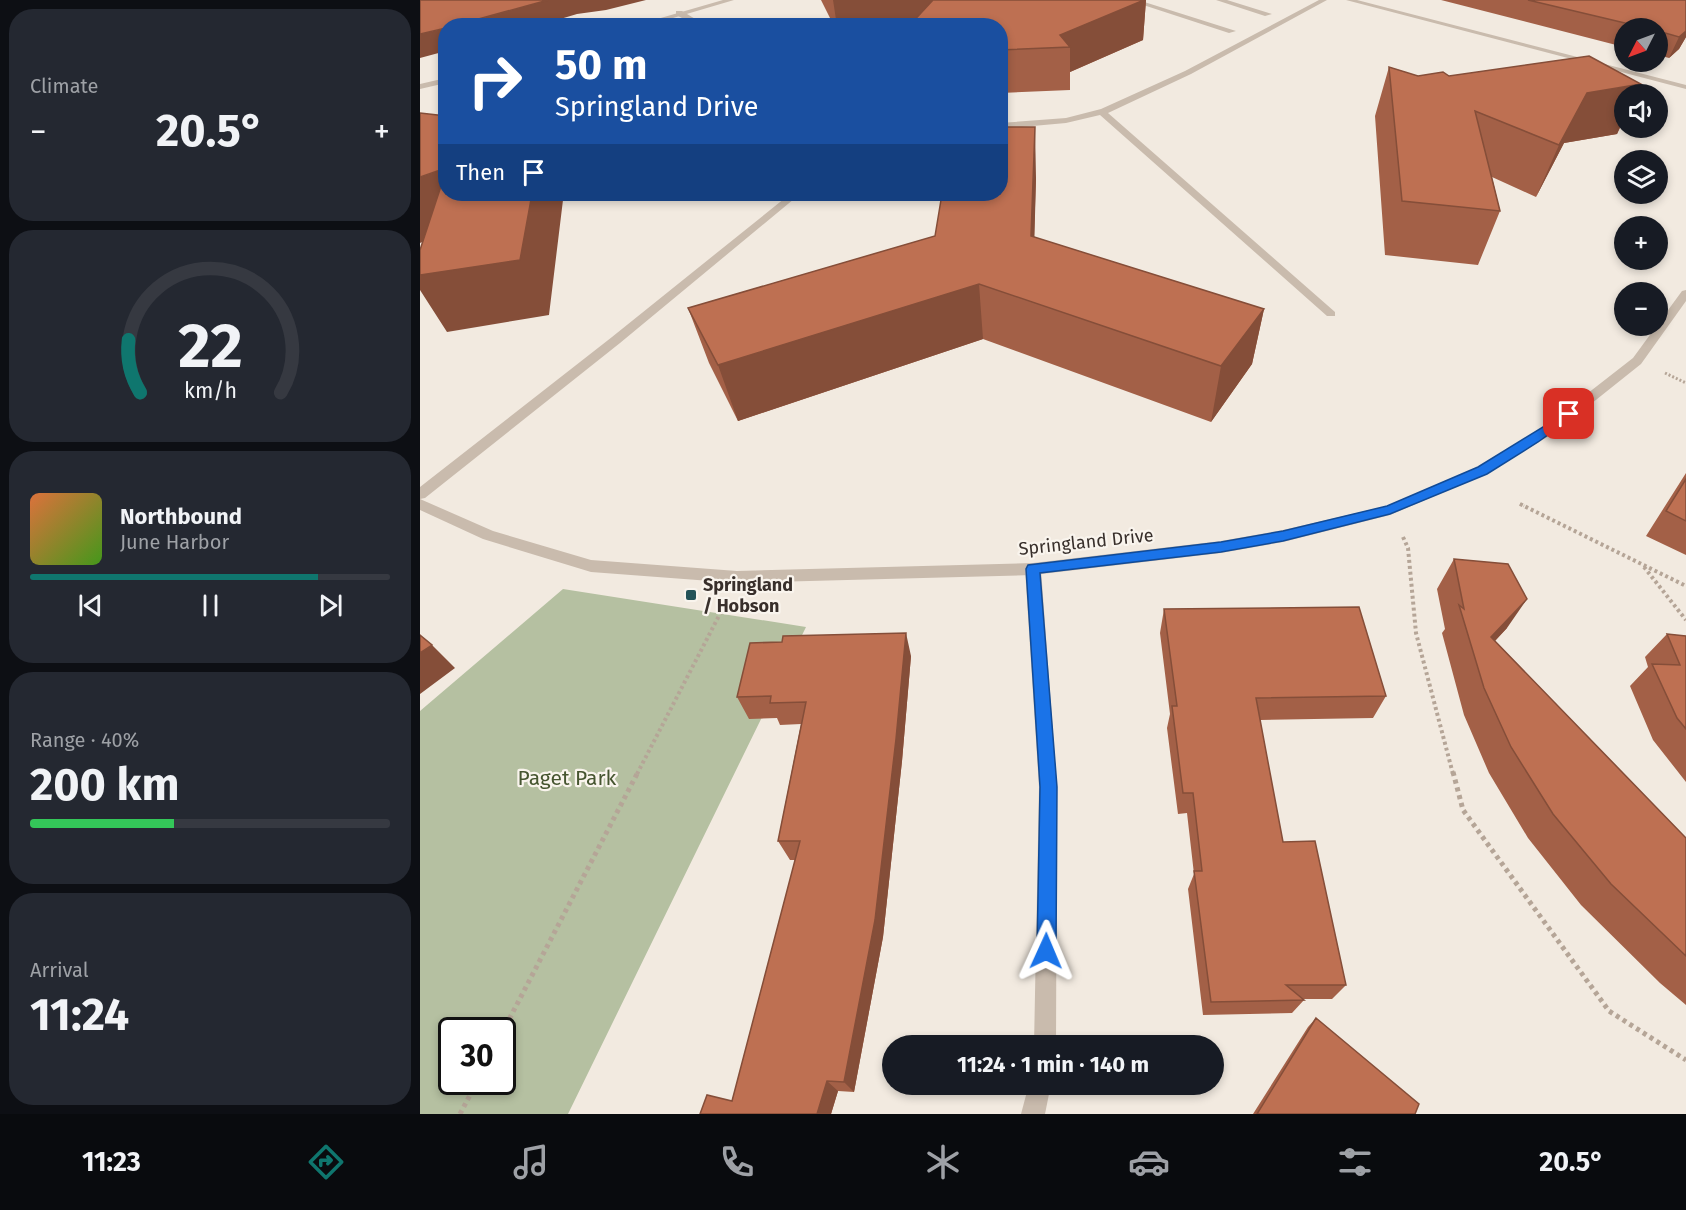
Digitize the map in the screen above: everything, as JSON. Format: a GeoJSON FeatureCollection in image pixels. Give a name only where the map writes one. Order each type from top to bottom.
{"type":"FeatureCollection","features":[{"type":"Feature","properties":{"kind":"street"},"geometry":{"type":"LineString","coordinates":[[662,18],[731,0]]}},
{"type":"Feature","properties":{"kind":"street"},"geometry":{"type":"LineString","coordinates":[[1131,0],[1232,32]]}},
{"type":"Feature","properties":{"kind":"street"},"geometry":{"type":"LineString","coordinates":[[1150,6],[1164,0]]}},
{"type":"Feature","properties":{"kind":"street"},"geometry":{"type":"LineString","coordinates":[[1219,0],[1268,14]]}},
{"type":"Feature","properties":{"kind":"street"},"geometry":{"type":"LineString","coordinates":[[1008,126],[1041,124],[1102,112],[1170,81],[1324,0]]}},
{"type":"Feature","properties":{"kind":"street"},"geometry":{"type":"LineString","coordinates":[[1349,0],[1686,87]]}},
{"type":"Feature","properties":{"kind":"street"},"geometry":{"type":"LineString","coordinates":[[679,13],[689,18]]}},
{"type":"Feature","properties":{"kind":"street"},"geometry":{"type":"LineString","coordinates":[[420,87],[438,82]]}},
{"type":"Feature","properties":{"kind":"street"},"geometry":{"type":"LineString","coordinates":[[1102,112],[1331,314]]}},
{"type":"Feature","properties":{"kind":"street"},"geometry":{"type":"LineString","coordinates":[[420,494],[616,340],[786,201]]}},
{"type":"Feature","properties":{"kind":"street","name":"Springland Drive"},"geometry":{"type":"LineString","coordinates":[[420,504],[488,535],[591,566],[736,577],[1033,569],[1221,547],[1283,536],[1390,510],[1483,470],[1552,428],[1637,360],[1686,293]]}},
{"type":"Feature","properties":{"kind":"street"},"geometry":{"type":"LineString","coordinates":[[1033,569],[1048,787],[1045,1035]]}},
{"type":"Feature","properties":{"kind":"street"},"geometry":{"type":"LineString","coordinates":[[1034,1114],[1038,1095]]}},
{"type":"Feature","properties":{"kind":"path"},"geometry":{"type":"LineString","coordinates":[[1520,504],[1686,586]]}},
{"type":"Feature","properties":{"kind":"path"},"geometry":{"type":"LineString","coordinates":[[1390,510],[1408,548],[1416,633],[1463,810],[1609,1011],[1686,1060]]}},
{"type":"Feature","properties":{"kind":"path"},"geometry":{"type":"LineString","coordinates":[[1643,566],[1686,621]]}},
{"type":"Feature","properties":{"kind":"path"},"geometry":{"type":"LineString","coordinates":[[510,1017],[720,616],[736,577]]}},
{"type":"Feature","properties":{"kind":"path"},"geometry":{"type":"LineString","coordinates":[[460,1114],[470,1095]]}},
{"type":"Feature","properties":{"kind":"green space","name":"Paget Park"},"geometry":{"type":"Polygon","coordinates":[[[563,589],[806,627],[568,1114],[420,1114],[420,711],[563,589]]]}},
{"type":"Feature","properties":{"kind":"building"},"geometry":{"type":"Polygon","coordinates":[[[420,0],[548,0],[482,18],[438,18],[438,30],[420,34],[420,0]]]}},
{"type":"Feature","properties":{"kind":"building"},"geometry":{"type":"Polygon","coordinates":[[[933,0],[1144,0],[1060,35],[1070,47],[1008,50],[1008,18],[916,18],[933,0]]]}},
{"type":"Feature","properties":{"kind":"building"},"geometry":{"type":"Polygon","coordinates":[[[1528,0],[1686,0],[1686,31],[1679,37],[1668,34],[1668,18],[1614,18],[1614,20],[1528,0]]]}},
{"type":"Feature","properties":{"kind":"building"},"geometry":{"type":"Polygon","coordinates":[[[1589,56],[1614,69],[1614,72],[1619,72],[1641,84],[1614,84],[1614,88],[1587,93],[1559,145],[1475,111],[1500,211],[1402,201],[1389,67],[1418,76],[1443,72],[1449,76],[1589,56]]]}},
{"type":"Feature","properties":{"kind":"building"},"geometry":{"type":"Polygon","coordinates":[[[420,113],[438,115],[438,171],[420,177],[420,113]]]}},
{"type":"Feature","properties":{"kind":"building"},"geometry":{"type":"Polygon","coordinates":[[[1008,127],[1035,127],[1031,236],[1264,309],[1221,366],[979,284],[718,365],[688,308],[935,236],[941,201],[1008,201],[1008,127]]]}},
{"type":"Feature","properties":{"kind":"building"},"geometry":{"type":"Polygon","coordinates":[[[438,195],[438,201],[531,201],[520,260],[420,275],[420,250],[438,195]]]}},
{"type":"Feature","properties":{"kind":"building"},"geometry":{"type":"Polygon","coordinates":[[[1686,479],[1686,521],[1666,511],[1686,479]]]}},
{"type":"Feature","properties":{"kind":"building"},"geometry":{"type":"Polygon","coordinates":[[[1454,559],[1508,564],[1527,599],[1491,637],[1686,838],[1686,956],[1611,884],[1553,814],[1511,747],[1484,688],[1459,605],[1464,609],[1454,559]]]}},
{"type":"Feature","properties":{"kind":"building"},"geometry":{"type":"Polygon","coordinates":[[[1359,607],[1386,696],[1256,698],[1283,842],[1315,841],[1346,985],[1286,985],[1304,1000],[1211,1002],[1194,871],[1202,871],[1193,793],[1183,793],[1172,706],[1177,706],[1164,609],[1359,607]]]}},
{"type":"Feature","properties":{"kind":"building"},"geometry":{"type":"Polygon","coordinates":[[[906,633],[875,920],[844,1082],[827,1081],[817,1114],[700,1114],[707,1095],[732,1101],[800,841],[778,841],[806,702],[770,703],[771,696],[737,697],[750,643],[782,642],[783,636],[906,633]]]}},
{"type":"Feature","properties":{"kind":"building"},"geometry":{"type":"Polygon","coordinates":[[[1667,634],[1686,636],[1686,729],[1677,718],[1652,664],[1680,665],[1667,634]]]}},
{"type":"Feature","properties":{"kind":"building"},"geometry":{"type":"Polygon","coordinates":[[[420,635],[432,645],[420,653],[420,635]]]}},
{"type":"Feature","properties":{"kind":"building"},"geometry":{"type":"Polygon","coordinates":[[[1316,1018],[1419,1104],[1415,1114],[1257,1114],[1316,1018]]]}},
{"type":"Feature","properties":{"kind":"place","name":"Springland / Hobson"},"geometry":{"type":"Point","coordinates":[691,595]}},
{"type":"Feature","properties":{"kind":"route"},"geometry":{"type":"LineString","coordinates":[[1046,951],[1048,787],[1033,569],[1221,547],[1283,536],[1390,510],[1483,470],[1534,440],[1569,414]]}}]}
